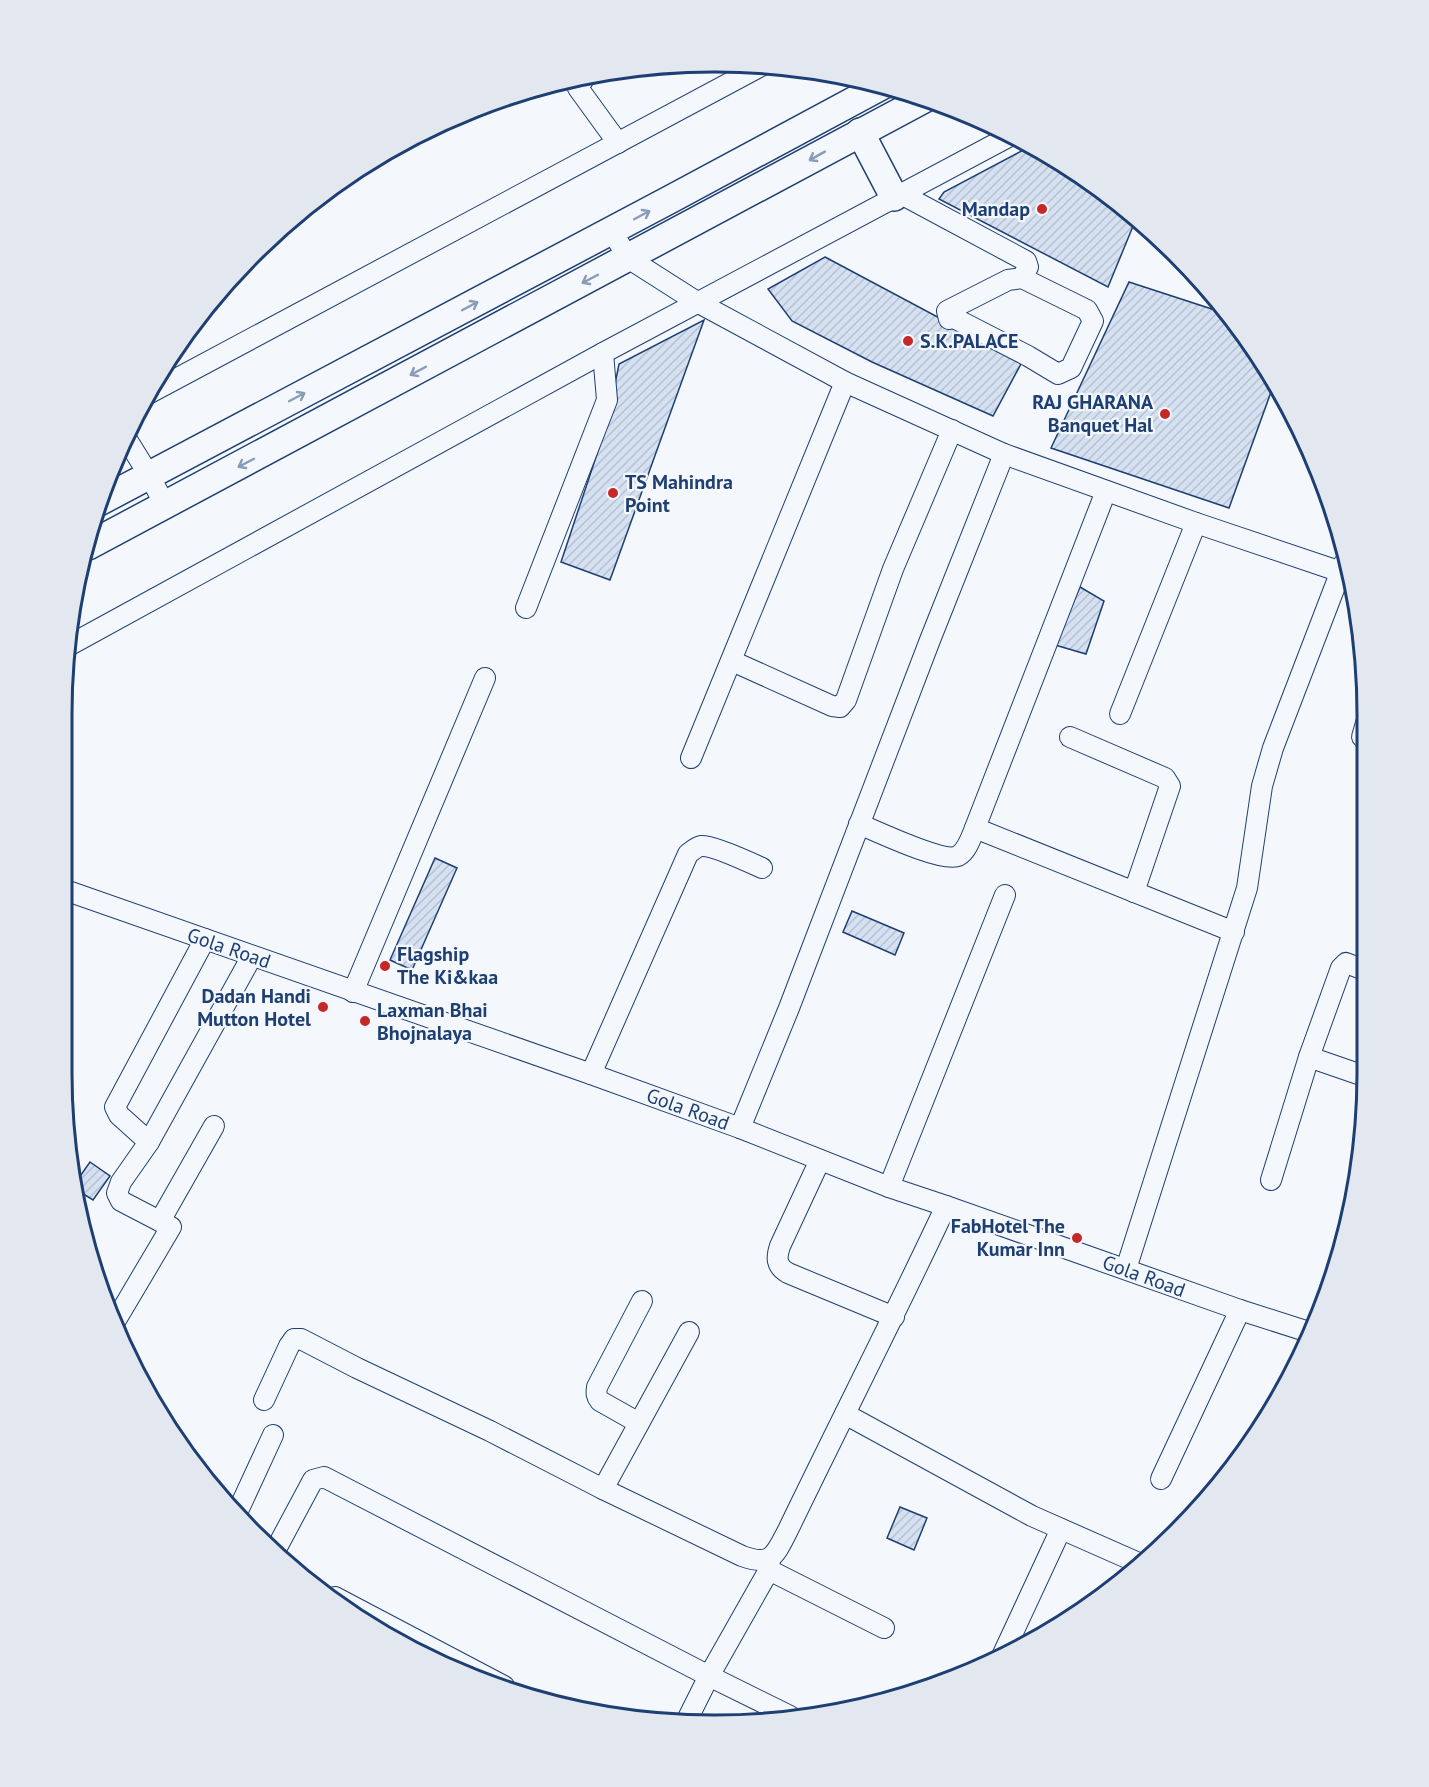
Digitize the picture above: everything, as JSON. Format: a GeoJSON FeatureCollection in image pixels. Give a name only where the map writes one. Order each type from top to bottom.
{"type":"FeatureCollection","features":[{"type":"Feature","properties":{"kind":"highway"},"geometry":{"type":"LineString","coordinates":[[111,496],[871,92]]}},
{"type":"Feature","properties":{"kind":"highway"},"geometry":{"type":"LineString","coordinates":[[96,542],[914,104]]}},
{"type":"Feature","properties":{"kind":"highway"},"geometry":{"type":"LineString","coordinates":[[860,132],[898,196]]}},
{"type":"Feature","properties":{"kind":"street"},"geometry":{"type":"LineString","coordinates":[[163,385],[749,73]]}},
{"type":"Feature","properties":{"kind":"street"},"geometry":{"type":"LineString","coordinates":[[579,86],[618,143]]}},
{"type":"Feature","properties":{"kind":"street"},"geometry":{"type":"LineString","coordinates":[[76,642],[603,352],[1003,140]]}},
{"type":"Feature","properties":{"kind":"street"},"geometry":{"type":"LineString","coordinates":[[898,196],[1026,261],[1028,267],[1022,278]]}},
{"type":"Feature","properties":{"kind":"street"},"geometry":{"type":"LineString","coordinates":[[612,231],[628,258],[697,302],[845,382],[1004,454],[1196,523],[1340,569]]}},
{"type":"Feature","properties":{"kind":"street"},"geometry":{"type":"LineString","coordinates":[[1022,278],[1087,310],[1091,315],[1093,321],[1071,369],[1065,372],[1058,374],[954,318],[949,319],[948,311],[1008,279],[1022,278]]}},
{"type":"Feature","properties":{"kind":"street"},"geometry":{"type":"LineString","coordinates":[[526,608],[606,400],[603,352]]}},
{"type":"Feature","properties":{"kind":"street"},"geometry":{"type":"LineString","coordinates":[[691,758],[845,382]]}},
{"type":"Feature","properties":{"kind":"street"},"geometry":{"type":"LineString","coordinates":[[732,661],[832,706],[840,707],[846,700],[893,569],[952,430]]}},
{"type":"Feature","properties":{"kind":"street"},"geometry":{"type":"LineString","coordinates":[[131,446],[165,506]]}},
{"type":"Feature","properties":{"kind":"street"},"geometry":{"type":"LineString","coordinates":[[740,1128],[789,1008],[1004,454]]}},
{"type":"Feature","properties":{"kind":"street"},"geometry":{"type":"LineString","coordinates":[[859,824],[934,854],[953,857],[964,851],[1106,491]]}},
{"type":"Feature","properties":{"kind":"street"},"geometry":{"type":"LineString","coordinates":[[1120,714],[1196,523]]}},
{"type":"Feature","properties":{"kind":"street"},"geometry":{"type":"LineString","coordinates":[[1126,1269],[1234,932],[1251,869],[1258,807],[1270,757],[1342,576]]}},
{"type":"Feature","properties":{"kind":"street"},"geometry":{"type":"LineString","coordinates":[[353,992],[485,678]]}},
{"type":"Feature","properties":{"kind":"street"},"geometry":{"type":"LineString","coordinates":[[1070,736],[1165,777],[1170,786],[1134,892]]}},
{"type":"Feature","properties":{"kind":"street"},"geometry":{"type":"LineString","coordinates":[[975,828],[1234,932]]}},
{"type":"Feature","properties":{"kind":"street"},"geometry":{"type":"LineString","coordinates":[[591,1074],[688,854],[702,846],[712,847],[762,868]]}},
{"type":"Feature","properties":{"kind":"street","name":"Gola Road"},"geometry":{"type":"LineString","coordinates":[[72,892],[591,1074],[740,1128],[889,1187],[1303,1330]]}},
{"type":"Feature","properties":{"kind":"street"},"geometry":{"type":"LineString","coordinates":[[889,1187],[1005,895]]}},
{"type":"Feature","properties":{"kind":"street"},"geometry":{"type":"LineString","coordinates":[[149,1142],[119,1114],[115,1107],[205,939]]}},
{"type":"Feature","properties":{"kind":"street"},"geometry":{"type":"LineString","coordinates":[[119,1314],[171,1227],[121,1201],[117,1192],[121,1182],[149,1142],[252,956]]}},
{"type":"Feature","properties":{"kind":"street"},"geometry":{"type":"LineString","coordinates":[[1271,1180],[1309,1057],[1342,965],[1349,963],[1357,967]]}},
{"type":"Feature","properties":{"kind":"street"},"geometry":{"type":"LineString","coordinates":[[1309,1057],[1357,1071]]}},
{"type":"Feature","properties":{"kind":"street"},"geometry":{"type":"LineString","coordinates":[[159,1221],[214,1126]]}},
{"type":"Feature","properties":{"kind":"street"},"geometry":{"type":"LineString","coordinates":[[820,1160],[780,1246],[777,1256],[778,1263],[781,1269],[788,1273],[894,1317]]}},
{"type":"Feature","properties":{"kind":"street"},"geometry":{"type":"LineString","coordinates":[[690,1714],[784,1538],[894,1317],[946,1206]]}},
{"type":"Feature","properties":{"kind":"street"},"geometry":{"type":"LineString","coordinates":[[639,1423],[600,1401],[596,1391],[642,1301]]}},
{"type":"Feature","properties":{"kind":"street"},"geometry":{"type":"LineString","coordinates":[[1161,1479],[1240,1310]]}},
{"type":"Feature","properties":{"kind":"street"},"geometry":{"type":"LineString","coordinates":[[603,1490],[689,1332]]}},
{"type":"Feature","properties":{"kind":"street"},"geometry":{"type":"LineString","coordinates":[[264,1400],[289,1346],[294,1339],[301,1339],[490,1431],[603,1490],[742,1556],[770,1564],[884,1628]]}},
{"type":"Feature","properties":{"kind":"street"},"geometry":{"type":"LineString","coordinates":[[844,1414],[1032,1516],[1133,1560]]}},
{"type":"Feature","properties":{"kind":"street"},"geometry":{"type":"LineString","coordinates":[[240,1506],[273,1435]]}},
{"type":"Feature","properties":{"kind":"street"},"geometry":{"type":"LineString","coordinates":[[279,1544],[313,1480],[324,1477],[781,1712]]}},
{"type":"Feature","properties":{"kind":"street"},"geometry":{"type":"LineString","coordinates":[[1009,1644],[1060,1528]]}},
{"type":"Feature","properties":{"kind":"street"},"geometry":{"type":"LineString","coordinates":[[382,1622],[450,1658]]}},
{"type":"Feature","properties":{"kind":"building","name":"Mandap"},"geometry":{"type":"Polygon","coordinates":[[[1022,151],[1071,180],[1133,227],[1108,287],[939,199],[944,192],[1022,151]]]}},
{"type":"Feature","properties":{"kind":"building","name":"S.K.PALACE"},"geometry":{"type":"Polygon","coordinates":[[[825,257],[1022,362],[993,416],[872,362],[792,321],[768,289],[825,257]]]}},
{"type":"Feature","properties":{"kind":"building","name":"RAJ GHARANA Banquet Hal"},"geometry":{"type":"Polygon","coordinates":[[[1129,282],[1213,309],[1249,358],[1271,393],[1229,508],[1051,448],[1129,282]]]}},
{"type":"Feature","properties":{"kind":"building","name":"TS Mahindra Point"},"geometry":{"type":"Polygon","coordinates":[[[704,320],[610,580],[561,562],[607,424],[619,364],[704,320]]]}},
{"type":"Feature","properties":{"kind":"building"},"geometry":{"type":"Polygon","coordinates":[[[1080,587],[1104,601],[1086,654],[1055,645],[1080,587]]]}},
{"type":"Feature","properties":{"kind":"building"},"geometry":{"type":"Polygon","coordinates":[[[435,858],[457,868],[412,970],[390,960],[435,858]]]}},
{"type":"Feature","properties":{"kind":"building"},"geometry":{"type":"Polygon","coordinates":[[[852,911],[904,933],[895,955],[843,932],[852,911]]]}},
{"type":"Feature","properties":{"kind":"building"},"geometry":{"type":"Polygon","coordinates":[[[90,1162],[110,1176],[93,1200],[83,1194],[80,1176],[90,1162]]]}},
{"type":"Feature","properties":{"kind":"building"},"geometry":{"type":"Polygon","coordinates":[[[900,1507],[927,1518],[914,1550],[887,1538],[900,1507]]]}},
{"type":"Feature","properties":{"kind":"place","name":"Mandap"},"geometry":{"type":"Point","coordinates":[1042,209]}},
{"type":"Feature","properties":{"kind":"place","name":"S.K.PALACE"},"geometry":{"type":"Point","coordinates":[908,341]}},
{"type":"Feature","properties":{"kind":"place","name":"RAJ GHARANA Banquet Hal"},"geometry":{"type":"Point","coordinates":[1165,414]}},
{"type":"Feature","properties":{"kind":"place","name":"TS Mahindra Point"},"geometry":{"type":"Point","coordinates":[613,493]}},
{"type":"Feature","properties":{"kind":"place","name":"Flagship The Ki&kaa"},"geometry":{"type":"Point","coordinates":[385,966]}},
{"type":"Feature","properties":{"kind":"place","name":"Dadan Handi Mutton Hotel"},"geometry":{"type":"Point","coordinates":[323,1007]}},
{"type":"Feature","properties":{"kind":"place","name":"Laxman Bhai Bhojnalaya"},"geometry":{"type":"Point","coordinates":[365,1021]}},
{"type":"Feature","properties":{"kind":"place","name":"FabHotel The Kumar Inn"},"geometry":{"type":"Point","coordinates":[1077,1238]}}]}
